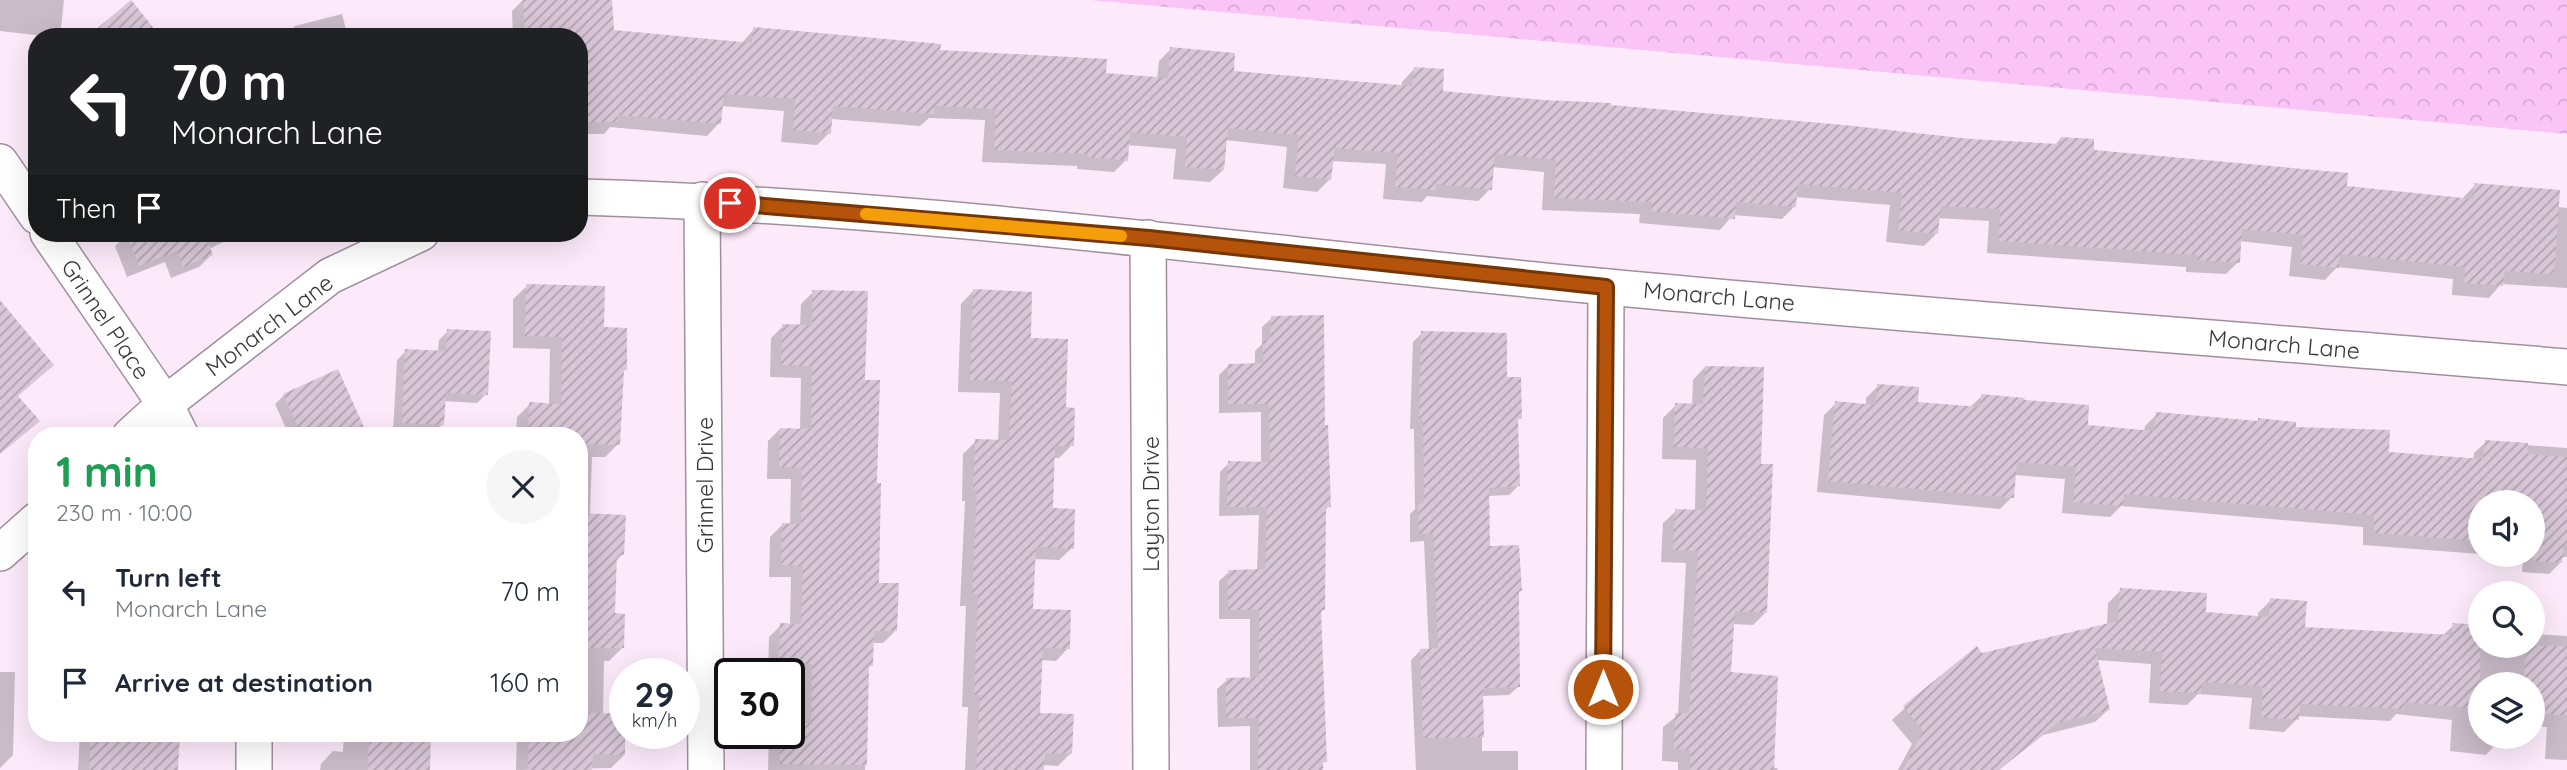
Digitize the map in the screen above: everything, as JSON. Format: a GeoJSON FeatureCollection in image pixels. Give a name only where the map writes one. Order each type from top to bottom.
{"type":"FeatureCollection","features":[{"type":"Feature","properties":{"kind":"street"},"geometry":{"type":"LineString","coordinates":[[0,162],[28,203]]}},
{"type":"Feature","properties":{"kind":"street","name":"Monarch Lane"},"geometry":{"type":"LineString","coordinates":[[588,197],[702,201],[1149,238],[1606,287],[2567,367]]}},
{"type":"Feature","properties":{"kind":"street","name":"Grinnel Drive"},"geometry":{"type":"LineString","coordinates":[[702,201],[706,770]]}},
{"type":"Feature","properties":{"kind":"street","name":"Layton Drive"},"geometry":{"type":"LineString","coordinates":[[1149,238],[1151,770]]}},
{"type":"Feature","properties":{"kind":"street","name":"Grinnel Place"},"geometry":{"type":"LineString","coordinates":[[54,242],[164,404]]}},
{"type":"Feature","properties":{"kind":"street","name":"Monarch Lane"},"geometry":{"type":"LineString","coordinates":[[140,427],[164,404],[330,276],[402,242]]}},
{"type":"Feature","properties":{"kind":"street"},"geometry":{"type":"LineString","coordinates":[[1604,770],[1606,287]]}},
{"type":"Feature","properties":{"kind":"street"},"geometry":{"type":"LineString","coordinates":[[164,404],[176,427]]}},
{"type":"Feature","properties":{"kind":"street"},"geometry":{"type":"LineString","coordinates":[[0,553],[28,528]]}},
{"type":"Feature","properties":{"kind":"street"},"geometry":{"type":"LineString","coordinates":[[254,742],[254,770]]}},
{"type":"Feature","properties":{"kind":"green space"},"geometry":{"type":"Polygon","coordinates":[[[1090,0],[2567,0],[2567,134],[1090,0]]]}},
{"type":"Feature","properties":{"kind":"building"},"geometry":{"type":"Polygon","coordinates":[[[131,0],[154,28],[98,28],[131,0]]]}},
{"type":"Feature","properties":{"kind":"building"},"geometry":{"type":"Polygon","coordinates":[[[523,0],[612,0],[614,30],[752,43],[753,27],[941,44],[940,50],[1107,59],[1106,73],[1168,78],[1170,47],[1235,53],[1234,71],[1412,86],[1414,67],[1444,69],[1443,91],[1611,103],[1971,139],[2060,144],[2061,137],[2094,139],[2094,150],[2348,173],[2347,186],[2473,199],[2474,183],[2560,190],[2554,274],[2505,271],[2503,286],[2464,283],[2465,267],[2340,254],[2339,268],[2300,264],[2304,235],[2242,229],[2240,263],[2197,260],[2198,255],[1999,241],[2000,209],[1941,206],[1938,234],[1898,230],[1902,193],[1798,184],[1796,207],[1736,202],[1735,219],[1651,211],[1652,202],[1554,198],[1556,160],[1495,154],[1492,190],[1436,184],[1436,190],[1395,187],[1398,153],[1335,148],[1331,180],[1295,176],[1299,135],[1228,128],[1224,170],[1185,167],[1187,137],[1130,132],[1128,161],[1088,157],[1088,154],[994,150],[996,109],[935,106],[934,114],[833,106],[831,134],[793,130],[795,99],[724,94],[721,124],[618,115],[618,122],[588,123],[588,28],[525,28],[523,0]]]}},
{"type":"Feature","properties":{"kind":"building"},"geometry":{"type":"Polygon","coordinates":[[[130,242],[208,242],[213,255],[183,267],[177,251],[139,266],[130,242]]]}},
{"type":"Feature","properties":{"kind":"building"},"geometry":{"type":"Polygon","coordinates":[[[526,284],[605,286],[604,327],[627,328],[627,370],[624,370],[620,445],[588,444],[588,427],[528,427],[529,402],[561,404],[562,337],[525,336],[526,284]]]}},
{"type":"Feature","properties":{"kind":"building"},"geometry":{"type":"Polygon","coordinates":[[[973,289],[1032,292],[1031,338],[1068,339],[1066,407],[1075,408],[1074,446],[1055,446],[1053,508],[1075,509],[1074,549],[1036,547],[1033,609],[1071,610],[1070,649],[1043,648],[1040,713],[1074,714],[1072,754],[1045,753],[1044,770],[976,770],[980,695],[974,695],[978,594],[972,594],[977,489],[973,489],[975,439],[1009,440],[1012,381],[970,380],[973,289]]]}},
{"type":"Feature","properties":{"kind":"building"},"geometry":{"type":"Polygon","coordinates":[[[812,290],[868,291],[865,380],[880,380],[877,483],[881,483],[879,583],[899,583],[897,631],[874,631],[873,666],[869,666],[867,765],[780,764],[780,749],[805,749],[805,723],[811,723],[812,664],[805,664],[805,658],[779,658],[780,623],[801,624],[803,566],[781,565],[782,523],[801,524],[802,468],[779,467],[780,428],[811,429],[812,366],[781,365],[782,324],[812,325],[812,290]]]}},
{"type":"Feature","properties":{"kind":"building"},"geometry":{"type":"Polygon","coordinates":[[[0,300],[54,365],[18,396],[40,421],[33,427],[28,427],[28,431],[0,454],[0,300]]]}},
{"type":"Feature","properties":{"kind":"building"},"geometry":{"type":"Polygon","coordinates":[[[1324,315],[1325,425],[1328,425],[1331,507],[1326,507],[1325,610],[1321,610],[1327,762],[1323,762],[1323,770],[1258,770],[1259,718],[1226,718],[1226,678],[1259,677],[1259,610],[1228,610],[1228,570],[1265,569],[1267,507],[1227,507],[1228,461],[1270,462],[1269,404],[1228,404],[1228,364],[1263,363],[1263,340],[1270,340],[1271,316],[1324,315]]]}},
{"type":"Feature","properties":{"kind":"building"},"geometry":{"type":"Polygon","coordinates":[[[447,329],[491,331],[488,395],[446,393],[444,425],[402,423],[405,349],[446,351],[447,329]]]}},
{"type":"Feature","properties":{"kind":"building"},"geometry":{"type":"Polygon","coordinates":[[[1421,331],[1507,333],[1507,377],[1521,377],[1522,419],[1518,419],[1520,486],[1489,488],[1490,546],[1519,545],[1522,591],[1519,591],[1520,687],[1483,688],[1484,737],[1423,738],[1420,649],[1438,648],[1433,533],[1419,534],[1418,503],[1424,503],[1423,420],[1419,420],[1421,331]]]}},
{"type":"Feature","properties":{"kind":"building"},"geometry":{"type":"Polygon","coordinates":[[[1705,366],[1764,367],[1761,464],[1773,464],[1767,613],[1735,611],[1731,672],[1778,676],[1774,770],[1690,770],[1690,750],[1674,749],[1675,713],[1689,713],[1698,551],[1673,550],[1675,509],[1706,510],[1708,448],[1674,447],[1675,403],[1703,404],[1705,366]]]}},
{"type":"Feature","properties":{"kind":"building"},"geometry":{"type":"Polygon","coordinates":[[[338,369],[364,427],[298,427],[283,394],[338,369]]]}},
{"type":"Feature","properties":{"kind":"building"},"geometry":{"type":"Polygon","coordinates":[[[1877,384],[1919,387],[1918,402],[1980,407],[1981,394],[2089,405],[2088,425],[2154,431],[2156,412],[2296,422],[2296,427],[2390,430],[2389,452],[2483,459],[2485,440],[2528,443],[2527,454],[2567,457],[2567,545],[2564,545],[2562,563],[2545,562],[2545,490],[2468,490],[2468,540],[2374,533],[2374,515],[2124,494],[2123,506],[2073,502],[2076,467],[2017,462],[2014,498],[1828,481],[1835,401],[1876,405],[1877,384]]]}},
{"type":"Feature","properties":{"kind":"building"},"geometry":{"type":"Polygon","coordinates":[[[588,513],[626,515],[624,555],[617,554],[615,613],[625,614],[624,648],[588,648],[588,513]]]}},
{"type":"Feature","properties":{"kind":"building"},"geometry":{"type":"Polygon","coordinates":[[[2120,588],[2207,593],[2206,612],[2269,617],[2270,598],[2307,601],[2305,627],[2451,635],[2453,623],[2468,624],[2468,658],[2480,658],[2480,672],[2468,672],[2468,708],[2405,702],[2404,709],[2300,704],[2299,720],[2261,717],[2263,686],[2202,682],[2201,693],[2160,691],[2162,652],[2095,648],[2110,710],[2057,723],[1998,770],[1903,770],[1923,731],[1903,706],[1977,646],[1982,653],[2118,621],[2120,588]]]}},
{"type":"Feature","properties":{"kind":"building"},"geometry":{"type":"Polygon","coordinates":[[[2545,646],[2567,646],[2567,715],[2545,714],[2545,672],[2525,672],[2525,658],[2545,658],[2545,646]]]}},
{"type":"Feature","properties":{"kind":"building"},"geometry":{"type":"Polygon","coordinates":[[[588,712],[609,713],[609,749],[625,749],[625,755],[593,754],[592,770],[528,770],[529,742],[588,742],[588,712]]]}},
{"type":"Feature","properties":{"kind":"building"},"geometry":{"type":"Polygon","coordinates":[[[91,742],[180,742],[178,770],[89,770],[91,742]]]}},
{"type":"Feature","properties":{"kind":"building"},"geometry":{"type":"Polygon","coordinates":[[[369,742],[431,742],[430,770],[368,770],[369,742]]]}},
{"type":"Feature","properties":{"kind":"slow traffic"},"geometry":{"type":"LineString","coordinates":[[866,214],[1121,236]]}},
{"type":"Feature","properties":{"kind":"route"},"geometry":{"type":"LineString","coordinates":[[730,203],[1149,238],[1606,287],[1603,689]]}}]}
